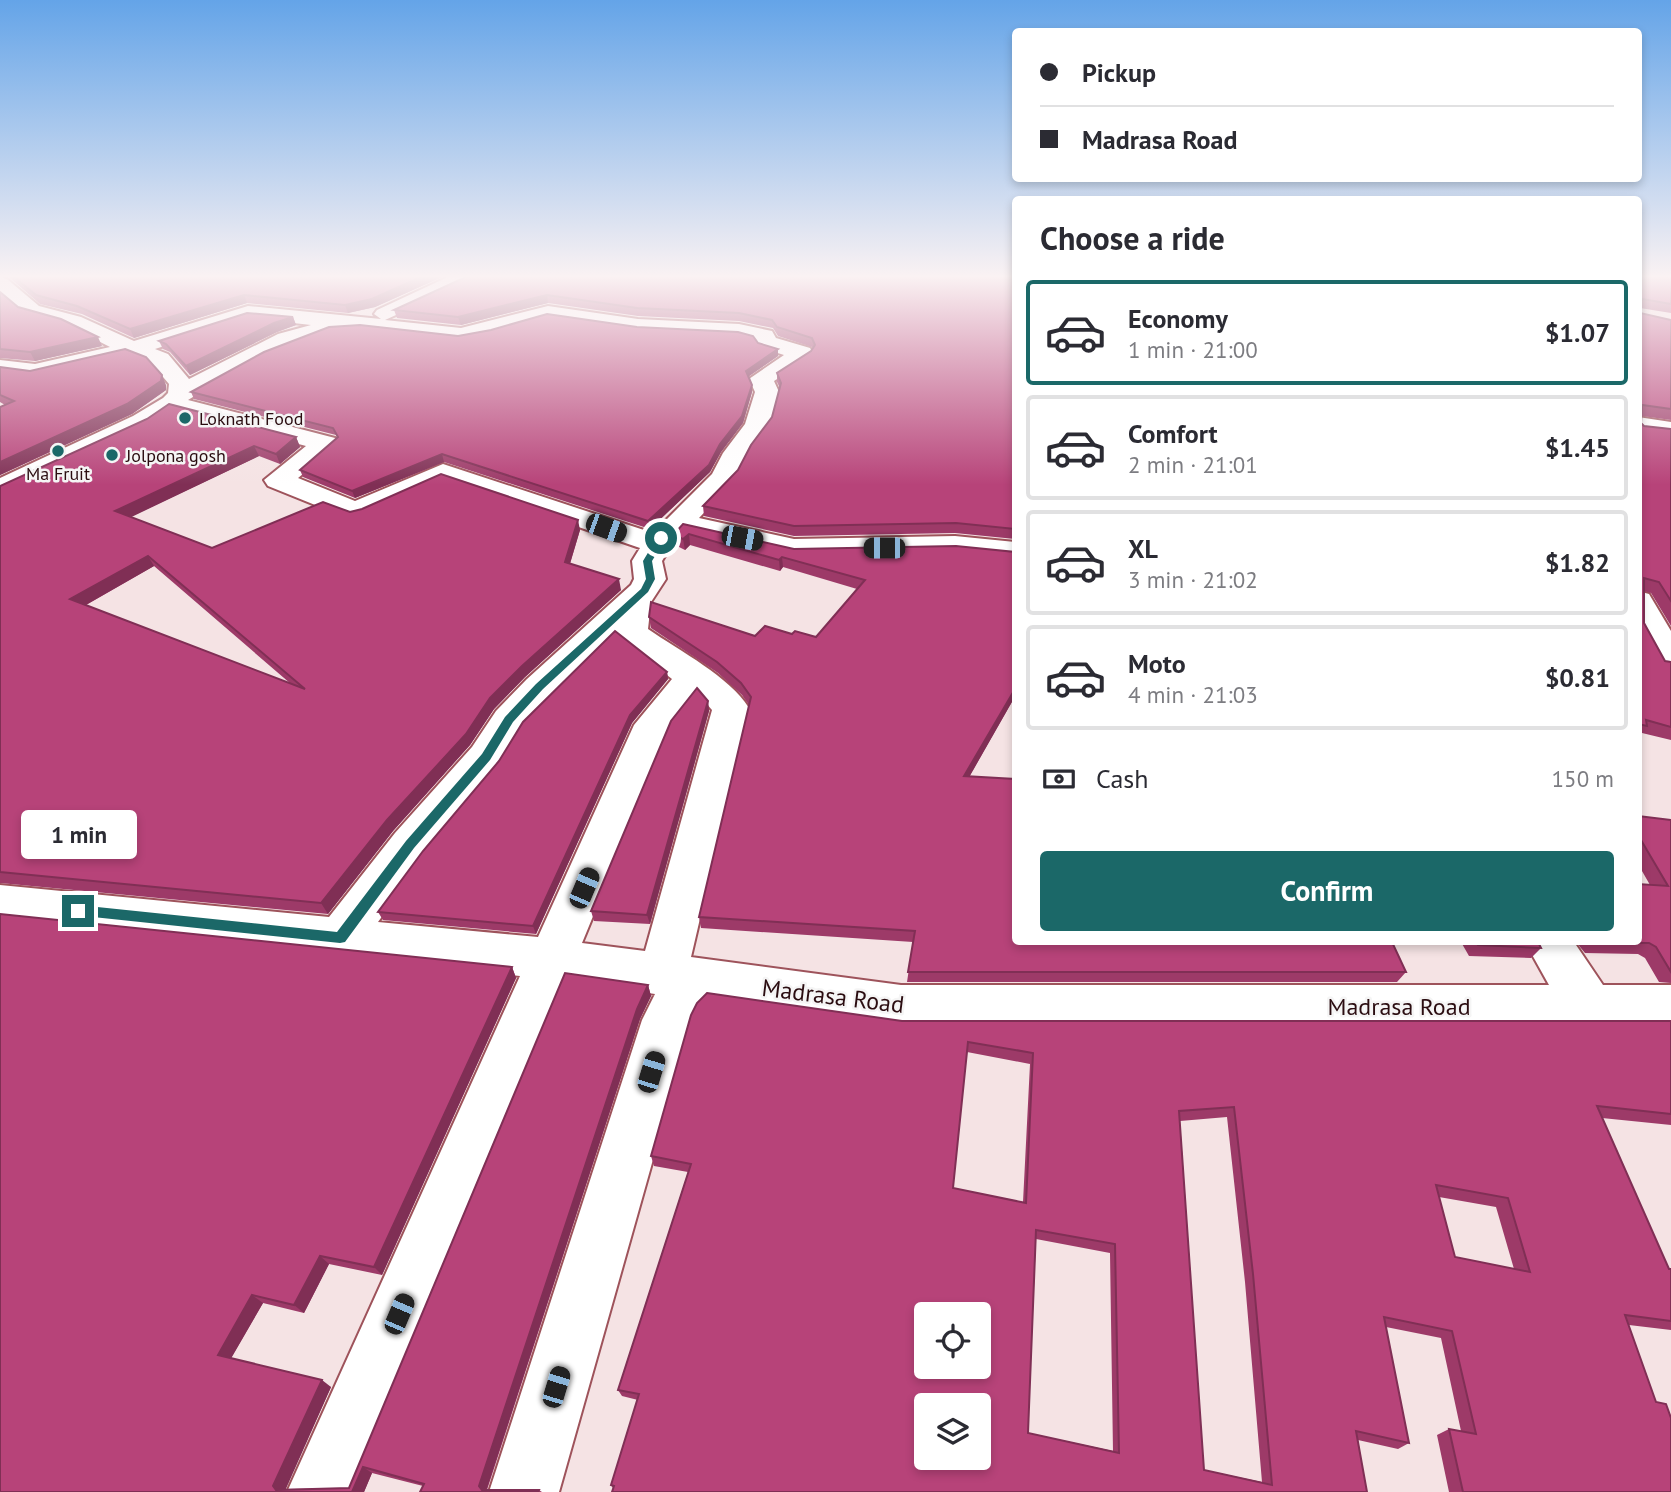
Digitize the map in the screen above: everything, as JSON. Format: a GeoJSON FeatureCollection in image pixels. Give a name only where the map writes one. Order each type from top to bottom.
{"type":"FeatureCollection","features":[{"type":"Feature","properties":{"kind":"street"},"geometry":{"type":"LineString","coordinates":[[131,346],[160,359],[174,372],[181,384],[176,398]]}},
{"type":"Feature","properties":{"kind":"street"},"geometry":{"type":"LineString","coordinates":[[0,367],[34,371],[139,346]]}},
{"type":"Feature","properties":{"kind":"street"},"geometry":{"type":"LineString","coordinates":[[1,488],[111,437],[226,367],[272,346]]}},
{"type":"Feature","properties":{"kind":"street"},"geometry":{"type":"LineString","coordinates":[[340,938],[410,845],[486,757],[509,720],[540,687],[645,590],[650,579],[648,561],[668,533],[723,478],[736,453],[757,425],[767,392],[761,379],[802,353],[778,346]]}},
{"type":"Feature","properties":{"kind":"street"},"geometry":{"type":"LineString","coordinates":[[176,398],[326,443],[278,480],[355,511],[443,472],[668,533],[794,548],[955,545],[975,550],[1012,551]]}},
{"type":"Feature","properties":{"kind":"street"},"geometry":{"type":"LineString","coordinates":[[1642,426],[1671,430]]}},
{"type":"Feature","properties":{"kind":"street"},"geometry":{"type":"LineString","coordinates":[[524,1492],[667,1020],[680,998],[681,975],[731,708],[708,683],[693,677],[631,633],[635,599]]}},
{"type":"Feature","properties":{"kind":"street"},"geometry":{"type":"LineString","coordinates":[[1642,609],[1671,663]]}},
{"type":"Feature","properties":{"kind":"street"},"geometry":{"type":"LineString","coordinates":[[321,1492],[653,725],[693,677]]}},
{"type":"Feature","properties":{"kind":"street","name":"Madrasa Road"},"geometry":{"type":"LineString","coordinates":[[0,903],[554,959],[901,1007],[1671,1007]]}},
{"type":"Feature","properties":{"kind":"street"},"geometry":{"type":"LineString","coordinates":[[1550,945],[1589,1006]]}},
{"type":"Feature","properties":{"kind":"building"},"geometry":{"type":"Polygon","coordinates":[[[0,346],[59,346],[30,352],[0,349],[0,346]]]}},
{"type":"Feature","properties":{"kind":"building"},"geometry":{"type":"Polygon","coordinates":[[[167,346],[228,346],[186,366],[167,346]]]}},
{"type":"Feature","properties":{"kind":"building"},"geometry":{"type":"Polygon","coordinates":[[[281,346],[767,346],[778,349],[746,371],[752,385],[742,416],[720,444],[709,465],[648,521],[442,454],[352,491],[300,470],[338,437],[333,428],[191,392],[281,346]]]}},
{"type":"Feature","properties":{"kind":"building"},"geometry":{"type":"Polygon","coordinates":[[[815,346],[1012,346],[1012,529],[956,523],[794,526],[703,506],[738,470],[751,445],[772,417],[781,383],[777,373],[811,351],[815,346]]]}},
{"type":"Feature","properties":{"kind":"building"},"geometry":{"type":"Polygon","coordinates":[[[1642,346],[1671,346],[1671,409],[1642,405],[1642,346]]]}},
{"type":"Feature","properties":{"kind":"building"},"geometry":{"type":"Polygon","coordinates":[[[125,349],[146,357],[162,375],[161,381],[127,404],[0,462],[0,407],[14,401],[0,395],[0,367],[30,371],[125,349]]]}},
{"type":"Feature","properties":{"kind":"building"},"geometry":{"type":"Polygon","coordinates":[[[169,404],[296,437],[276,454],[254,446],[115,511],[212,548],[323,502],[350,512],[441,474],[578,520],[565,562],[619,579],[490,698],[466,734],[387,820],[321,903],[0,872],[0,486],[147,419],[169,404]],[[148,556],[70,599],[305,689],[148,556]]]}},
{"type":"Feature","properties":{"kind":"building"},"geometry":{"type":"Polygon","coordinates":[[[1642,424],[1671,429],[1671,601],[1659,582],[1644,578],[1644,623],[1665,661],[1671,662],[1671,727],[1646,720],[1647,726],[1642,725],[1642,424]]]}},
{"type":"Feature","properties":{"kind":"building"},"geometry":{"type":"Polygon","coordinates":[[[683,524],[794,549],[956,546],[1012,552],[1012,694],[964,776],[1012,779],[1012,945],[1393,945],[1406,972],[908,972],[915,931],[699,917],[751,697],[741,683],[717,662],[649,617],[651,602],[755,636],[765,626],[792,634],[795,631],[816,637],[865,580],[782,557],[779,560],[689,534],[683,539],[674,534],[683,524]]]}},
{"type":"Feature","properties":{"kind":"building"},"geometry":{"type":"Polygon","coordinates":[[[615,631],[667,672],[630,715],[533,926],[378,912],[423,851],[499,761],[523,722],[615,631]]]}},
{"type":"Feature","properties":{"kind":"building"},"geometry":{"type":"Polygon","coordinates":[[[697,688],[708,701],[647,915],[591,911],[671,721],[697,688]]]}},
{"type":"Feature","properties":{"kind":"building"},"geometry":{"type":"Polygon","coordinates":[[[1642,816],[1671,820],[1671,972],[1656,947],[1642,943],[1642,884],[1668,886],[1642,842],[1642,816]]]}},
{"type":"Feature","properties":{"kind":"building"},"geometry":{"type":"Polygon","coordinates":[[[0,914],[512,967],[374,1267],[320,1256],[294,1305],[252,1295],[218,1355],[322,1380],[273,1486],[276,1490],[349,1488],[565,973],[648,985],[637,1009],[479,1486],[482,1490],[539,1490],[538,1492],[420,1492],[424,1484],[363,1467],[352,1492],[0,1492],[0,914]]]}},
{"type":"Feature","properties":{"kind":"building"},"geometry":{"type":"Polygon","coordinates":[[[1478,945],[1540,945],[1541,948],[1478,945]]]}},
{"type":"Feature","properties":{"kind":"building"},"geometry":{"type":"Polygon","coordinates":[[[707,993],[902,1021],[1671,1021],[1671,1114],[1597,1106],[1671,1269],[1671,1321],[1625,1315],[1656,1402],[1666,1404],[1671,1418],[1671,1492],[1463,1492],[1449,1429],[1476,1434],[1452,1331],[1384,1317],[1409,1443],[1356,1431],[1367,1492],[612,1492],[614,1486],[611,1485],[639,1394],[618,1390],[691,1164],[651,1156],[691,1015],[697,1003],[707,993]],[[968,1042],[953,1188],[1026,1203],[1033,1053],[968,1042]],[[1234,1107],[1179,1111],[1204,1470],[1272,1485],[1253,1274],[1234,1107]],[[1436,1185],[1455,1257],[1530,1272],[1508,1198],[1436,1185]],[[1036,1230],[1028,1433],[1119,1453],[1115,1244],[1036,1230]]]}},
{"type":"Feature","properties":{"kind":"place","name":"Loknath Food"},"geometry":{"type":"Point","coordinates":[185,418]}},
{"type":"Feature","properties":{"kind":"place","name":"Ma Fruit"},"geometry":{"type":"Point","coordinates":[58,451]}},
{"type":"Feature","properties":{"kind":"place","name":"Jolpona gosh"},"geometry":{"type":"Point","coordinates":[112,455]}},
{"type":"Feature","properties":{"kind":"route"},"geometry":{"type":"LineString","coordinates":[[78,911],[340,938],[410,845],[486,757],[509,720],[540,687],[645,590],[650,579],[648,561],[661,538]]}}]}
